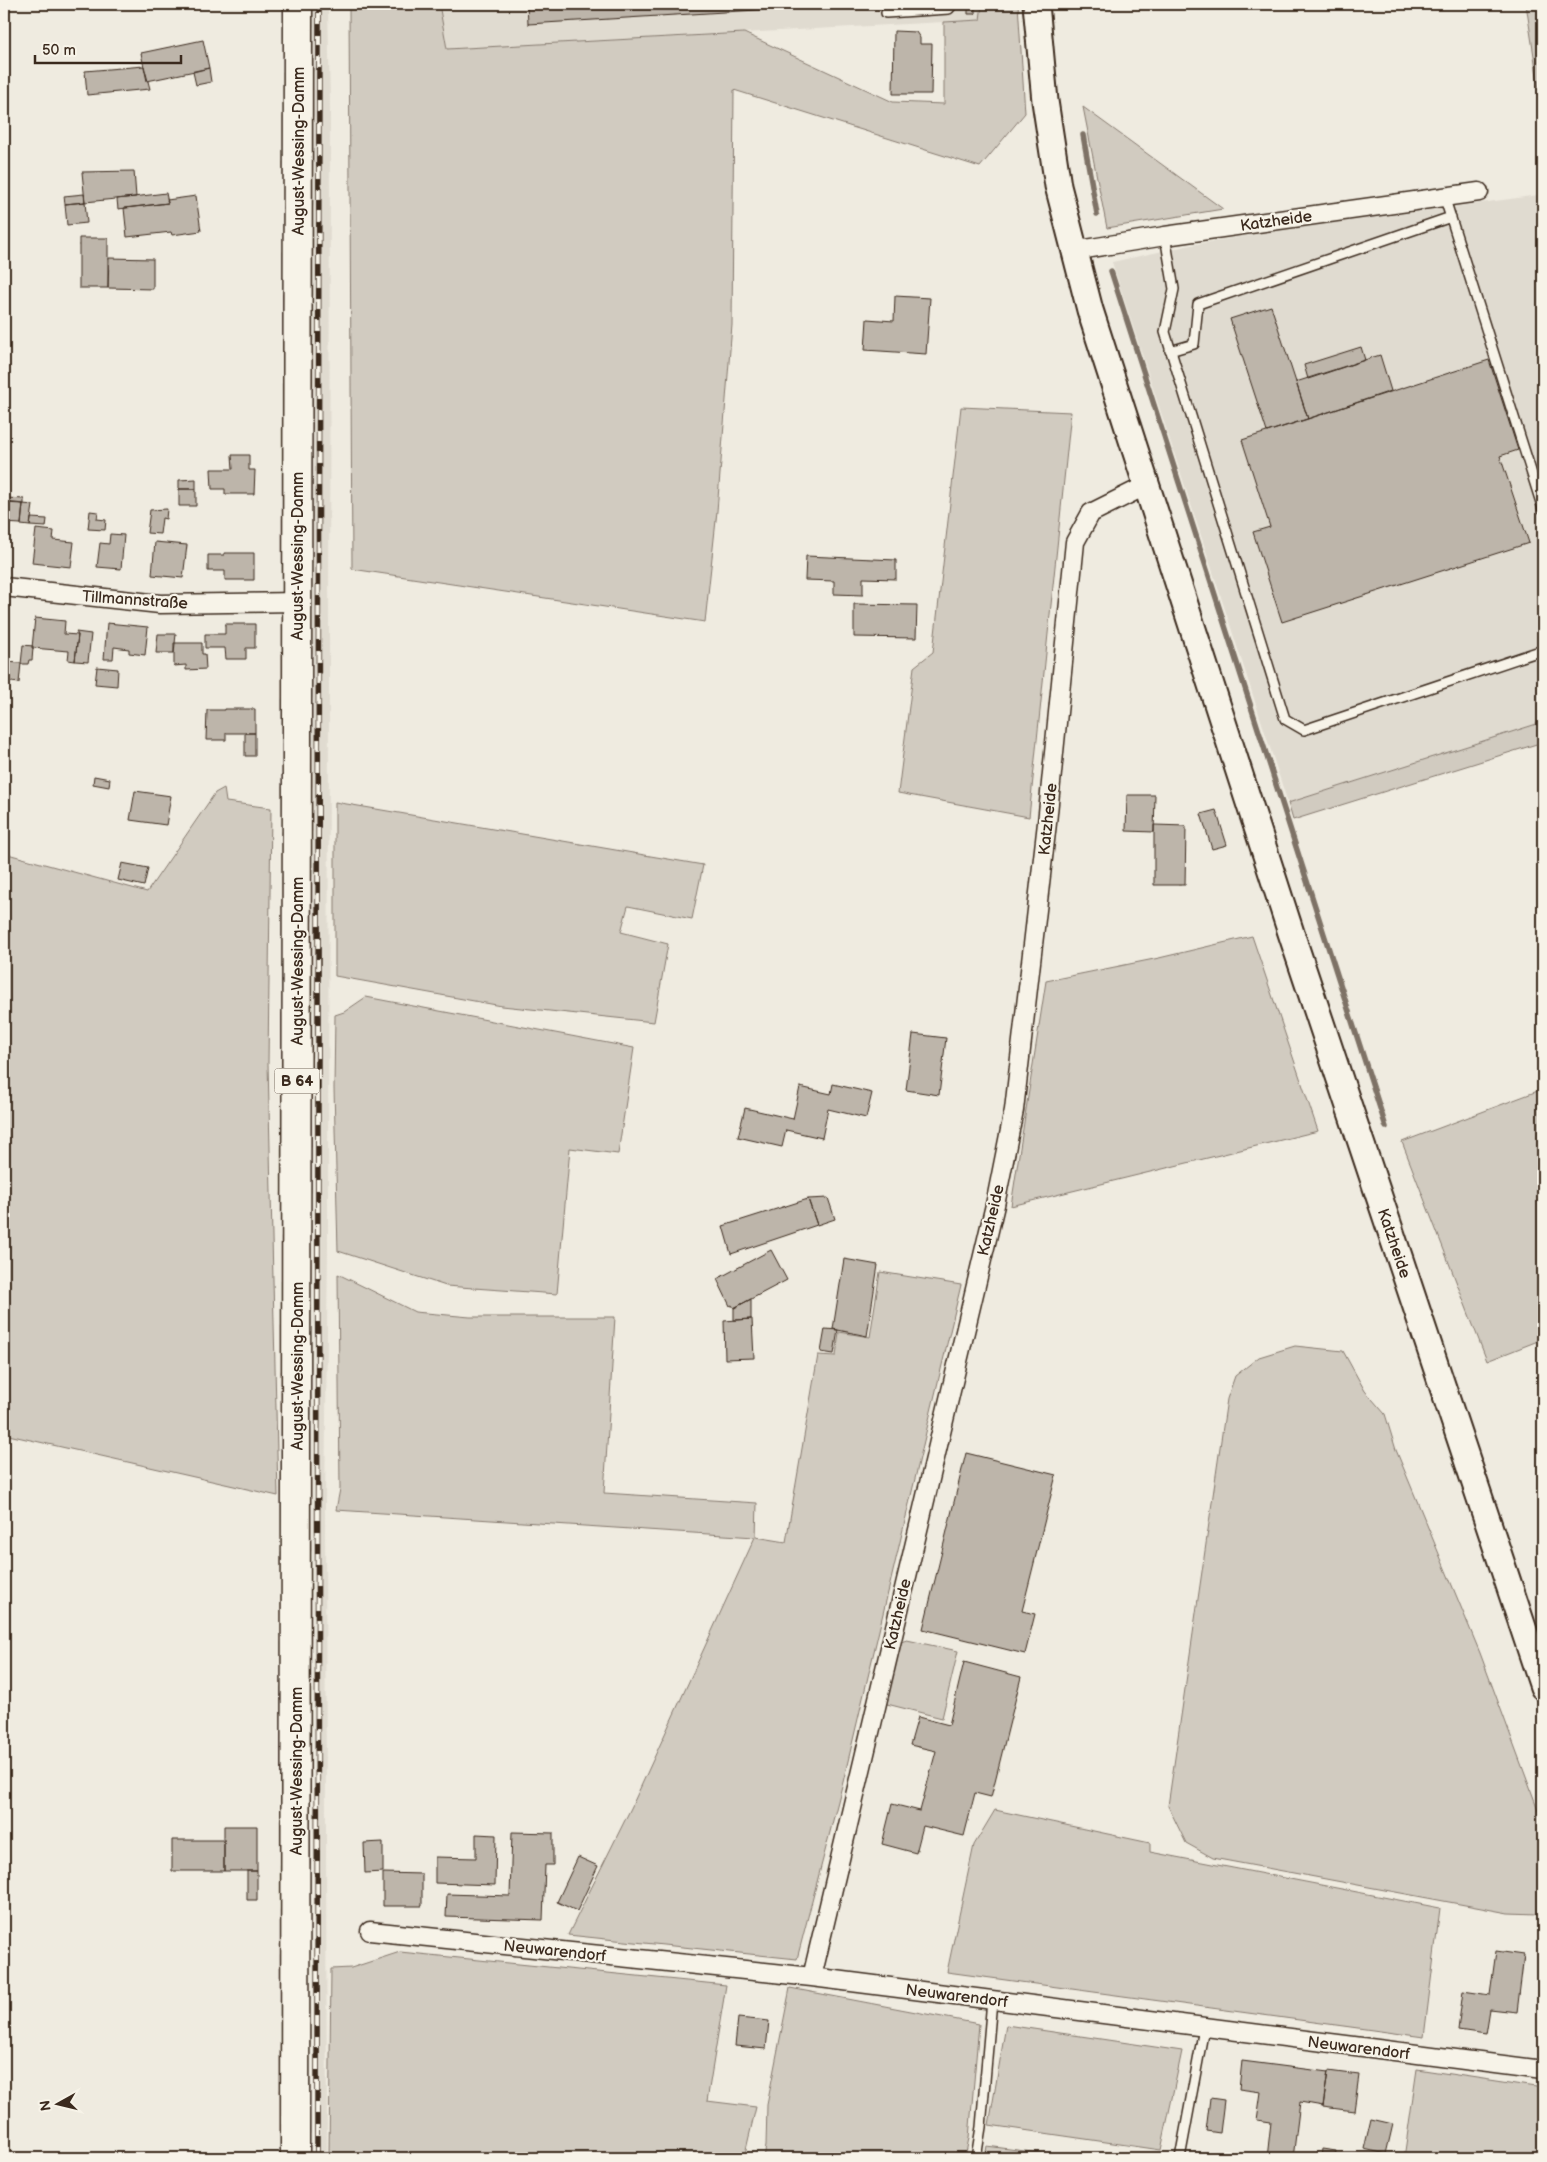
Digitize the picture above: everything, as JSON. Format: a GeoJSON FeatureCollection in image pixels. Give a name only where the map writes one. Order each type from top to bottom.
{"type":"FeatureCollection","features":[{"type":"Feature","properties":{"kind":"main road","name":"August-Wessing-Damm"},"geometry":{"type":"LineString","coordinates":[[295,2158],[298,4]]}},
{"type":"Feature","properties":{"kind":"street","name":"Katzheide"},"geometry":{"type":"LineString","coordinates":[[1036,4],[1051,144],[1073,251],[1092,320],[1292,936],[1543,1687]]}},
{"type":"Feature","properties":{"kind":"street","name":"Katzheide"},"geometry":{"type":"LineString","coordinates":[[1073,251],[1165,236],[1479,192]]}},
{"type":"Feature","properties":{"kind":"street","name":"Katzheide"},"geometry":{"type":"LineString","coordinates":[[812,1977],[995,1205],[1014,1110],[1047,823],[1075,542],[1091,513],[1145,486]]}},
{"type":"Feature","properties":{"kind":"street","name":"Tillmannstraße"},"geometry":{"type":"LineString","coordinates":[[4,587],[160,604],[297,602]]}},
{"type":"Feature","properties":{"kind":"street","name":"Neuwarendorf"},"geometry":{"type":"LineString","coordinates":[[370,1931],[812,1977],[1543,2070]]}},
{"type":"Feature","properties":{"kind":"lane"},"geometry":{"type":"LineString","coordinates":[[886,13],[949,9],[953,4]]}},
{"type":"Feature","properties":{"kind":"lane"},"geometry":{"type":"LineString","coordinates":[[1444,196],[1543,509]]}},
{"type":"Feature","properties":{"kind":"lane"},"geometry":{"type":"LineString","coordinates":[[1170,351],[1194,344],[1198,304],[1452,217]]}},
{"type":"Feature","properties":{"kind":"lane"},"geometry":{"type":"LineString","coordinates":[[1165,236],[1174,289],[1164,332],[1284,719],[1304,730],[1543,650]]}},
{"type":"Feature","properties":{"kind":"lane"},"geometry":{"type":"LineString","coordinates":[[976,2158],[992,2000]]}},
{"type":"Feature","properties":{"kind":"lane"},"geometry":{"type":"LineString","coordinates":[[1180,2158],[1204,2028]]}},
{"type":"Feature","properties":{"kind":"shaded area"},"geometry":{"type":"Polygon","coordinates":[[[313,4],[328,4],[330,104],[328,1247],[325,1507],[327,2158],[314,2158],[313,4]]]}},
{"type":"Feature","properties":{"kind":"shaded area"},"geometry":{"type":"Polygon","coordinates":[[[349,4],[439,4],[447,49],[744,33],[893,102],[944,104],[944,22],[980,20],[982,4],[1018,4],[1025,113],[980,167],[734,90],[732,325],[717,511],[705,622],[352,569],[349,4]]]}},
{"type":"Feature","properties":{"kind":"shaded area"},"geometry":{"type":"Polygon","coordinates":[[[439,4],[982,4],[980,20],[447,49],[439,4]]]}},
{"type":"Feature","properties":{"kind":"shaded area"},"geometry":{"type":"Polygon","coordinates":[[[1526,4],[1543,4],[1543,115],[1526,4]]]}},
{"type":"Feature","properties":{"kind":"shaded area"},"geometry":{"type":"Polygon","coordinates":[[[1083,107],[1223,209],[1107,228],[1083,107]]]}},
{"type":"Feature","properties":{"kind":"shaded area"},"geometry":{"type":"Polygon","coordinates":[[[1539,195],[1543,224],[1543,722],[1288,803],[1112,262],[1191,245],[1275,231],[1539,195]]]}},
{"type":"Feature","properties":{"kind":"shaded area"},"geometry":{"type":"Polygon","coordinates":[[[961,407],[1071,412],[1029,817],[898,793],[914,667],[933,652],[961,407]]]}},
{"type":"Feature","properties":{"kind":"shaded area"},"geometry":{"type":"Polygon","coordinates":[[[1543,722],[1543,742],[1293,820],[1288,803],[1543,722]]]}},
{"type":"Feature","properties":{"kind":"shaded area"},"geometry":{"type":"Polygon","coordinates":[[[224,788],[226,802],[271,808],[268,1063],[278,1496],[4,1434],[4,853],[147,892],[215,793],[224,788]]]}},
{"type":"Feature","properties":{"kind":"shaded area"},"geometry":{"type":"Polygon","coordinates":[[[335,802],[703,865],[692,919],[628,906],[621,932],[668,944],[654,1022],[502,1006],[335,976],[335,802]]]}},
{"type":"Feature","properties":{"kind":"shaded area"},"geometry":{"type":"Polygon","coordinates":[[[1252,936],[1318,1131],[1011,1206],[1046,981],[1159,958],[1252,936]]]}},
{"type":"Feature","properties":{"kind":"shaded area"},"geometry":{"type":"Polygon","coordinates":[[[366,997],[634,1048],[618,1154],[570,1148],[557,1294],[446,1286],[338,1251],[334,1088],[335,1015],[344,1012],[366,997]]]}},
{"type":"Feature","properties":{"kind":"shaded area"},"geometry":{"type":"Polygon","coordinates":[[[1543,1089],[1543,1339],[1487,1361],[1402,1142],[1543,1089]]]}},
{"type":"Feature","properties":{"kind":"shaded area"},"geometry":{"type":"Polygon","coordinates":[[[880,1272],[961,1285],[843,1782],[797,1959],[568,1935],[632,1806],[755,1537],[336,1510],[340,1489],[338,1274],[415,1312],[470,1317],[615,1317],[604,1493],[757,1503],[756,1537],[786,1542],[818,1355],[836,1356],[839,1332],[870,1337],[880,1272]]]}},
{"type":"Feature","properties":{"kind":"shaded area"},"geometry":{"type":"Polygon","coordinates":[[[1295,1346],[1343,1351],[1365,1391],[1385,1414],[1396,1450],[1480,1653],[1543,1823],[1543,1909],[1538,1914],[1508,1913],[1213,1858],[1186,1843],[1168,1806],[1227,1399],[1235,1376],[1259,1357],[1295,1346]]]}},
{"type":"Feature","properties":{"kind":"shaded area"},"geometry":{"type":"Polygon","coordinates":[[[907,1640],[958,1651],[942,1718],[883,1703],[897,1643],[907,1640]]]}},
{"type":"Feature","properties":{"kind":"shaded area"},"geometry":{"type":"Polygon","coordinates":[[[995,1810],[1150,1843],[1150,1852],[1440,1908],[1424,2037],[947,1972],[974,1845],[995,1810]]]}},
{"type":"Feature","properties":{"kind":"shaded area"},"geometry":{"type":"Polygon","coordinates":[[[400,1952],[726,1985],[707,2101],[756,2107],[744,2158],[360,2158],[329,2156],[331,1969],[351,1968],[400,1952]]]}},
{"type":"Feature","properties":{"kind":"shaded area"},"geometry":{"type":"Polygon","coordinates":[[[790,1988],[979,2024],[969,2138],[965,2158],[764,2158],[767,2105],[790,1988]]]}},
{"type":"Feature","properties":{"kind":"shaded area"},"geometry":{"type":"Polygon","coordinates":[[[1006,2025],[1182,2051],[1161,2150],[989,2125],[1006,2025]]]}},
{"type":"Feature","properties":{"kind":"shaded area"},"geometry":{"type":"Polygon","coordinates":[[[1417,2069],[1543,2088],[1543,2158],[1404,2158],[1417,2069]]]}},
{"type":"Feature","properties":{"kind":"shaded area"},"geometry":{"type":"Polygon","coordinates":[[[987,2146],[1077,2158],[985,2158],[987,2146]]]}},
{"type":"Feature","properties":{"kind":"building"},"geometry":{"type":"Polygon","coordinates":[[[527,4],[855,4],[528,24],[527,4]]]}},
{"type":"Feature","properties":{"kind":"building"},"geometry":{"type":"Polygon","coordinates":[[[968,4],[975,4],[975,14],[968,14],[968,4]]]}},
{"type":"Feature","properties":{"kind":"building"},"geometry":{"type":"Polygon","coordinates":[[[894,31],[916,32],[920,38],[920,44],[932,44],[931,94],[893,94],[894,31]]]}},
{"type":"Feature","properties":{"kind":"building"},"geometry":{"type":"Polygon","coordinates":[[[203,40],[209,68],[147,81],[141,53],[203,40]]]}},
{"type":"Feature","properties":{"kind":"building"},"geometry":{"type":"Polygon","coordinates":[[[144,66],[150,89],[87,95],[85,71],[144,66]]]}},
{"type":"Feature","properties":{"kind":"building"},"geometry":{"type":"Polygon","coordinates":[[[209,68],[211,82],[196,85],[193,72],[209,68]]]}},
{"type":"Feature","properties":{"kind":"building"},"geometry":{"type":"Polygon","coordinates":[[[134,171],[136,197],[85,202],[82,172],[134,171]]]}},
{"type":"Feature","properties":{"kind":"building"},"geometry":{"type":"Polygon","coordinates":[[[166,193],[168,203],[118,209],[117,199],[166,193]]]}},
{"type":"Feature","properties":{"kind":"building"},"geometry":{"type":"Polygon","coordinates":[[[84,194],[85,202],[65,204],[64,196],[84,194]]]}},
{"type":"Feature","properties":{"kind":"building"},"geometry":{"type":"Polygon","coordinates":[[[196,196],[201,231],[172,235],[171,232],[127,237],[124,208],[168,203],[167,200],[196,196]]]}},
{"type":"Feature","properties":{"kind":"building"},"geometry":{"type":"Polygon","coordinates":[[[85,202],[87,223],[67,225],[65,204],[85,202]]]}},
{"type":"Feature","properties":{"kind":"building"},"geometry":{"type":"Polygon","coordinates":[[[79,238],[108,238],[108,288],[79,288],[79,238]]]}},
{"type":"Feature","properties":{"kind":"building"},"geometry":{"type":"Polygon","coordinates":[[[109,258],[153,259],[153,289],[108,288],[109,258]]]}},
{"type":"Feature","properties":{"kind":"building"},"geometry":{"type":"Polygon","coordinates":[[[895,296],[930,298],[926,354],[865,350],[867,319],[894,321],[895,296]]]}},
{"type":"Feature","properties":{"kind":"building"},"geometry":{"type":"Polygon","coordinates":[[[1271,306],[1308,419],[1267,432],[1230,319],[1271,306]]]}},
{"type":"Feature","properties":{"kind":"building"},"geometry":{"type":"Polygon","coordinates":[[[1361,347],[1365,360],[1308,379],[1304,365],[1361,347]]]}},
{"type":"Feature","properties":{"kind":"building"},"geometry":{"type":"Polygon","coordinates":[[[1380,355],[1391,391],[1308,419],[1296,382],[1380,355]]]}},
{"type":"Feature","properties":{"kind":"building"},"geometry":{"type":"Polygon","coordinates":[[[1489,360],[1518,450],[1500,456],[1529,543],[1282,622],[1253,532],[1270,527],[1242,440],[1489,360]]]}},
{"type":"Feature","properties":{"kind":"building"},"geometry":{"type":"Polygon","coordinates":[[[232,455],[249,455],[249,470],[255,470],[254,494],[225,494],[225,489],[212,489],[211,469],[233,469],[232,455]]]}},
{"type":"Feature","properties":{"kind":"building"},"geometry":{"type":"Polygon","coordinates":[[[196,479],[196,489],[179,489],[179,480],[196,479]]]}},
{"type":"Feature","properties":{"kind":"building"},"geometry":{"type":"Polygon","coordinates":[[[179,489],[196,489],[196,506],[179,506],[179,489]]]}},
{"type":"Feature","properties":{"kind":"building"},"geometry":{"type":"Polygon","coordinates":[[[6,498],[24,499],[24,504],[5,502],[6,498]]]}},
{"type":"Feature","properties":{"kind":"building"},"geometry":{"type":"Polygon","coordinates":[[[4,503],[23,504],[21,524],[4,523],[4,503]]]}},
{"type":"Feature","properties":{"kind":"building"},"geometry":{"type":"Polygon","coordinates":[[[23,504],[33,505],[30,526],[21,525],[23,504]]]}},
{"type":"Feature","properties":{"kind":"building"},"geometry":{"type":"Polygon","coordinates":[[[167,509],[166,519],[162,518],[160,534],[147,533],[150,510],[167,509]]]}},
{"type":"Feature","properties":{"kind":"building"},"geometry":{"type":"Polygon","coordinates":[[[90,511],[98,512],[97,519],[106,520],[105,530],[88,529],[90,511]]]}},
{"type":"Feature","properties":{"kind":"building"},"geometry":{"type":"Polygon","coordinates":[[[31,518],[47,519],[46,527],[30,526],[31,518]]]}},
{"type":"Feature","properties":{"kind":"building"},"geometry":{"type":"Polygon","coordinates":[[[36,529],[54,531],[53,540],[74,542],[71,567],[32,563],[36,529]]]}},
{"type":"Feature","properties":{"kind":"building"},"geometry":{"type":"Polygon","coordinates":[[[110,534],[124,535],[121,569],[97,567],[100,543],[109,544],[110,534]]]}},
{"type":"Feature","properties":{"kind":"building"},"geometry":{"type":"Polygon","coordinates":[[[155,542],[187,545],[183,578],[152,575],[155,542]]]}},
{"type":"Feature","properties":{"kind":"building"},"geometry":{"type":"Polygon","coordinates":[[[224,553],[254,553],[254,580],[225,580],[225,571],[208,571],[208,555],[224,555],[224,553]]]}},
{"type":"Feature","properties":{"kind":"building"},"geometry":{"type":"Polygon","coordinates":[[[806,556],[896,560],[896,579],[863,578],[863,595],[834,594],[834,581],[805,580],[806,556]]]}},
{"type":"Feature","properties":{"kind":"building"},"geometry":{"type":"Polygon","coordinates":[[[854,604],[917,605],[916,638],[854,637],[854,604]]]}},
{"type":"Feature","properties":{"kind":"building"},"geometry":{"type":"Polygon","coordinates":[[[35,618],[65,621],[64,634],[78,635],[75,661],[68,660],[69,651],[32,648],[35,618]]]}},
{"type":"Feature","properties":{"kind":"building"},"geometry":{"type":"Polygon","coordinates":[[[107,623],[148,627],[145,655],[129,653],[129,649],[114,647],[113,659],[104,659],[107,623]]]}},
{"type":"Feature","properties":{"kind":"building"},"geometry":{"type":"Polygon","coordinates":[[[225,624],[255,624],[255,648],[246,648],[246,659],[226,659],[225,648],[205,648],[205,634],[225,634],[225,624]]]}},
{"type":"Feature","properties":{"kind":"building"},"geometry":{"type":"Polygon","coordinates":[[[76,632],[91,634],[88,662],[75,661],[78,635],[76,632]]]}},
{"type":"Feature","properties":{"kind":"building"},"geometry":{"type":"Polygon","coordinates":[[[158,634],[176,634],[174,653],[156,653],[158,634]]]}},
{"type":"Feature","properties":{"kind":"building"},"geometry":{"type":"Polygon","coordinates":[[[174,643],[202,643],[202,654],[205,654],[206,669],[186,670],[186,665],[174,666],[174,643]]]}},
{"type":"Feature","properties":{"kind":"building"},"geometry":{"type":"Polygon","coordinates":[[[23,645],[33,646],[32,660],[29,660],[28,664],[21,664],[23,645]]]}},
{"type":"Feature","properties":{"kind":"building"},"geometry":{"type":"Polygon","coordinates":[[[4,662],[21,663],[19,683],[4,681],[4,662]]]}},
{"type":"Feature","properties":{"kind":"building"},"geometry":{"type":"Polygon","coordinates":[[[97,667],[118,669],[117,686],[95,684],[97,667]]]}},
{"type":"Feature","properties":{"kind":"building"},"geometry":{"type":"Polygon","coordinates":[[[255,709],[255,733],[226,733],[226,740],[206,740],[207,710],[255,709]]]}},
{"type":"Feature","properties":{"kind":"building"},"geometry":{"type":"Polygon","coordinates":[[[245,733],[255,733],[255,756],[245,756],[245,733]]]}},
{"type":"Feature","properties":{"kind":"building"},"geometry":{"type":"Polygon","coordinates":[[[94,776],[110,779],[109,787],[93,784],[94,776]]]}},
{"type":"Feature","properties":{"kind":"building"},"geometry":{"type":"Polygon","coordinates":[[[135,791],[171,796],[166,825],[130,820],[135,791]]]}},
{"type":"Feature","properties":{"kind":"building"},"geometry":{"type":"Polygon","coordinates":[[[1127,795],[1155,795],[1154,832],[1126,831],[1127,795]]]}},
{"type":"Feature","properties":{"kind":"building"},"geometry":{"type":"Polygon","coordinates":[[[1216,810],[1227,845],[1212,849],[1201,814],[1216,810]]]}},
{"type":"Feature","properties":{"kind":"building"},"geometry":{"type":"Polygon","coordinates":[[[1154,825],[1186,826],[1185,885],[1154,885],[1154,825]]]}},
{"type":"Feature","properties":{"kind":"building"},"geometry":{"type":"Polygon","coordinates":[[[122,863],[148,868],[144,886],[118,880],[122,863]]]}},
{"type":"Feature","properties":{"kind":"building"},"geometry":{"type":"Polygon","coordinates":[[[913,1034],[946,1038],[939,1095],[906,1090],[913,1034]]]}},
{"type":"Feature","properties":{"kind":"building"},"geometry":{"type":"Polygon","coordinates":[[[833,1084],[872,1093],[866,1118],[828,1109],[822,1138],[786,1130],[782,1147],[738,1137],[745,1108],[793,1119],[800,1087],[831,1094],[833,1084]]]}},
{"type":"Feature","properties":{"kind":"building"},"geometry":{"type":"Polygon","coordinates":[[[828,1198],[835,1219],[817,1225],[808,1199],[828,1198]]]}},
{"type":"Feature","properties":{"kind":"building"},"geometry":{"type":"Polygon","coordinates":[[[808,1199],[817,1225],[731,1254],[723,1226],[808,1199]]]}},
{"type":"Feature","properties":{"kind":"building"},"geometry":{"type":"Polygon","coordinates":[[[771,1250],[787,1280],[734,1308],[732,1305],[730,1306],[717,1279],[771,1250]]]}},
{"type":"Feature","properties":{"kind":"building"},"geometry":{"type":"Polygon","coordinates":[[[844,1259],[878,1265],[867,1336],[833,1329],[844,1259]]]}},
{"type":"Feature","properties":{"kind":"building"},"geometry":{"type":"Polygon","coordinates":[[[751,1299],[751,1319],[734,1320],[734,1308],[751,1299]]]}},
{"type":"Feature","properties":{"kind":"building"},"geometry":{"type":"Polygon","coordinates":[[[752,1319],[754,1358],[725,1359],[724,1321],[752,1319]]]}},
{"type":"Feature","properties":{"kind":"building"},"geometry":{"type":"Polygon","coordinates":[[[825,1329],[838,1330],[834,1354],[821,1352],[825,1329]]]}},
{"type":"Feature","properties":{"kind":"building"},"geometry":{"type":"Polygon","coordinates":[[[966,1453],[1056,1475],[1022,1611],[1035,1614],[1025,1654],[923,1629],[966,1453]]]}},
{"type":"Feature","properties":{"kind":"building"},"geometry":{"type":"Polygon","coordinates":[[[964,1662],[1021,1677],[991,1797],[975,1793],[964,1836],[923,1826],[916,1853],[882,1844],[892,1804],[920,1811],[936,1751],[910,1745],[918,1717],[949,1725],[964,1662]]]}},
{"type":"Feature","properties":{"kind":"building"},"geometry":{"type":"Polygon","coordinates":[[[224,1826],[257,1826],[257,1871],[224,1871],[224,1826]]]}},
{"type":"Feature","properties":{"kind":"building"},"geometry":{"type":"Polygon","coordinates":[[[512,1832],[553,1833],[553,1865],[545,1865],[543,1920],[446,1917],[447,1894],[510,1896],[512,1832]]]}},
{"type":"Feature","properties":{"kind":"building"},"geometry":{"type":"Polygon","coordinates":[[[476,1834],[496,1835],[495,1885],[435,1883],[435,1857],[476,1858],[476,1834]]]}},
{"type":"Feature","properties":{"kind":"building"},"geometry":{"type":"Polygon","coordinates":[[[172,1840],[224,1840],[224,1871],[172,1871],[172,1840]]]}},
{"type":"Feature","properties":{"kind":"building"},"geometry":{"type":"Polygon","coordinates":[[[383,1842],[383,1872],[365,1873],[364,1843],[383,1842]]]}},
{"type":"Feature","properties":{"kind":"building"},"geometry":{"type":"Polygon","coordinates":[[[578,1857],[598,1866],[577,1911],[557,1902],[578,1857]]]}},
{"type":"Feature","properties":{"kind":"building"},"geometry":{"type":"Polygon","coordinates":[[[247,1871],[257,1871],[257,1900],[247,1900],[247,1871]]]}},
{"type":"Feature","properties":{"kind":"building"},"geometry":{"type":"Polygon","coordinates":[[[383,1873],[422,1874],[422,1906],[383,1906],[383,1873]]]}},
{"type":"Feature","properties":{"kind":"building"},"geometry":{"type":"Polygon","coordinates":[[[1496,1951],[1524,1955],[1517,2012],[1490,2009],[1486,2034],[1458,2030],[1463,1991],[1490,1995],[1496,1951]]]}},
{"type":"Feature","properties":{"kind":"building"},"geometry":{"type":"Polygon","coordinates":[[[738,2018],[769,2021],[766,2049],[735,2046],[738,2018]]]}},
{"type":"Feature","properties":{"kind":"building"},"geometry":{"type":"Polygon","coordinates":[[[1242,2061],[1328,2072],[1323,2106],[1300,2102],[1293,2158],[1267,2158],[1271,2122],[1257,2120],[1261,2092],[1239,2089],[1242,2061]]]}},
{"type":"Feature","properties":{"kind":"building"},"geometry":{"type":"Polygon","coordinates":[[[1328,2071],[1359,2075],[1354,2111],[1323,2107],[1328,2071]]]}},
{"type":"Feature","properties":{"kind":"building"},"geometry":{"type":"Polygon","coordinates":[[[1210,2098],[1224,2100],[1220,2133],[1206,2131],[1210,2098]]]}},
{"type":"Feature","properties":{"kind":"building"},"geometry":{"type":"Polygon","coordinates":[[[1371,2119],[1393,2124],[1386,2154],[1364,2149],[1371,2119]]]}},
{"type":"Feature","properties":{"kind":"building"},"geometry":{"type":"Polygon","coordinates":[[[1322,2149],[1336,2151],[1335,2158],[1293,2158],[1294,2154],[1321,2157],[1322,2149]]]}},
{"type":"Feature","properties":{"kind":"waterway"},"geometry":{"type":"LineString","coordinates":[[1083,135],[1097,214]]}},
{"type":"Feature","properties":{"kind":"waterway"},"geometry":{"type":"LineString","coordinates":[[1111,271],[1386,1127]]}},
{"type":"Feature","properties":{"kind":"railway"},"geometry":{"type":"LineString","coordinates":[[317,2158],[319,4]]}}]}
